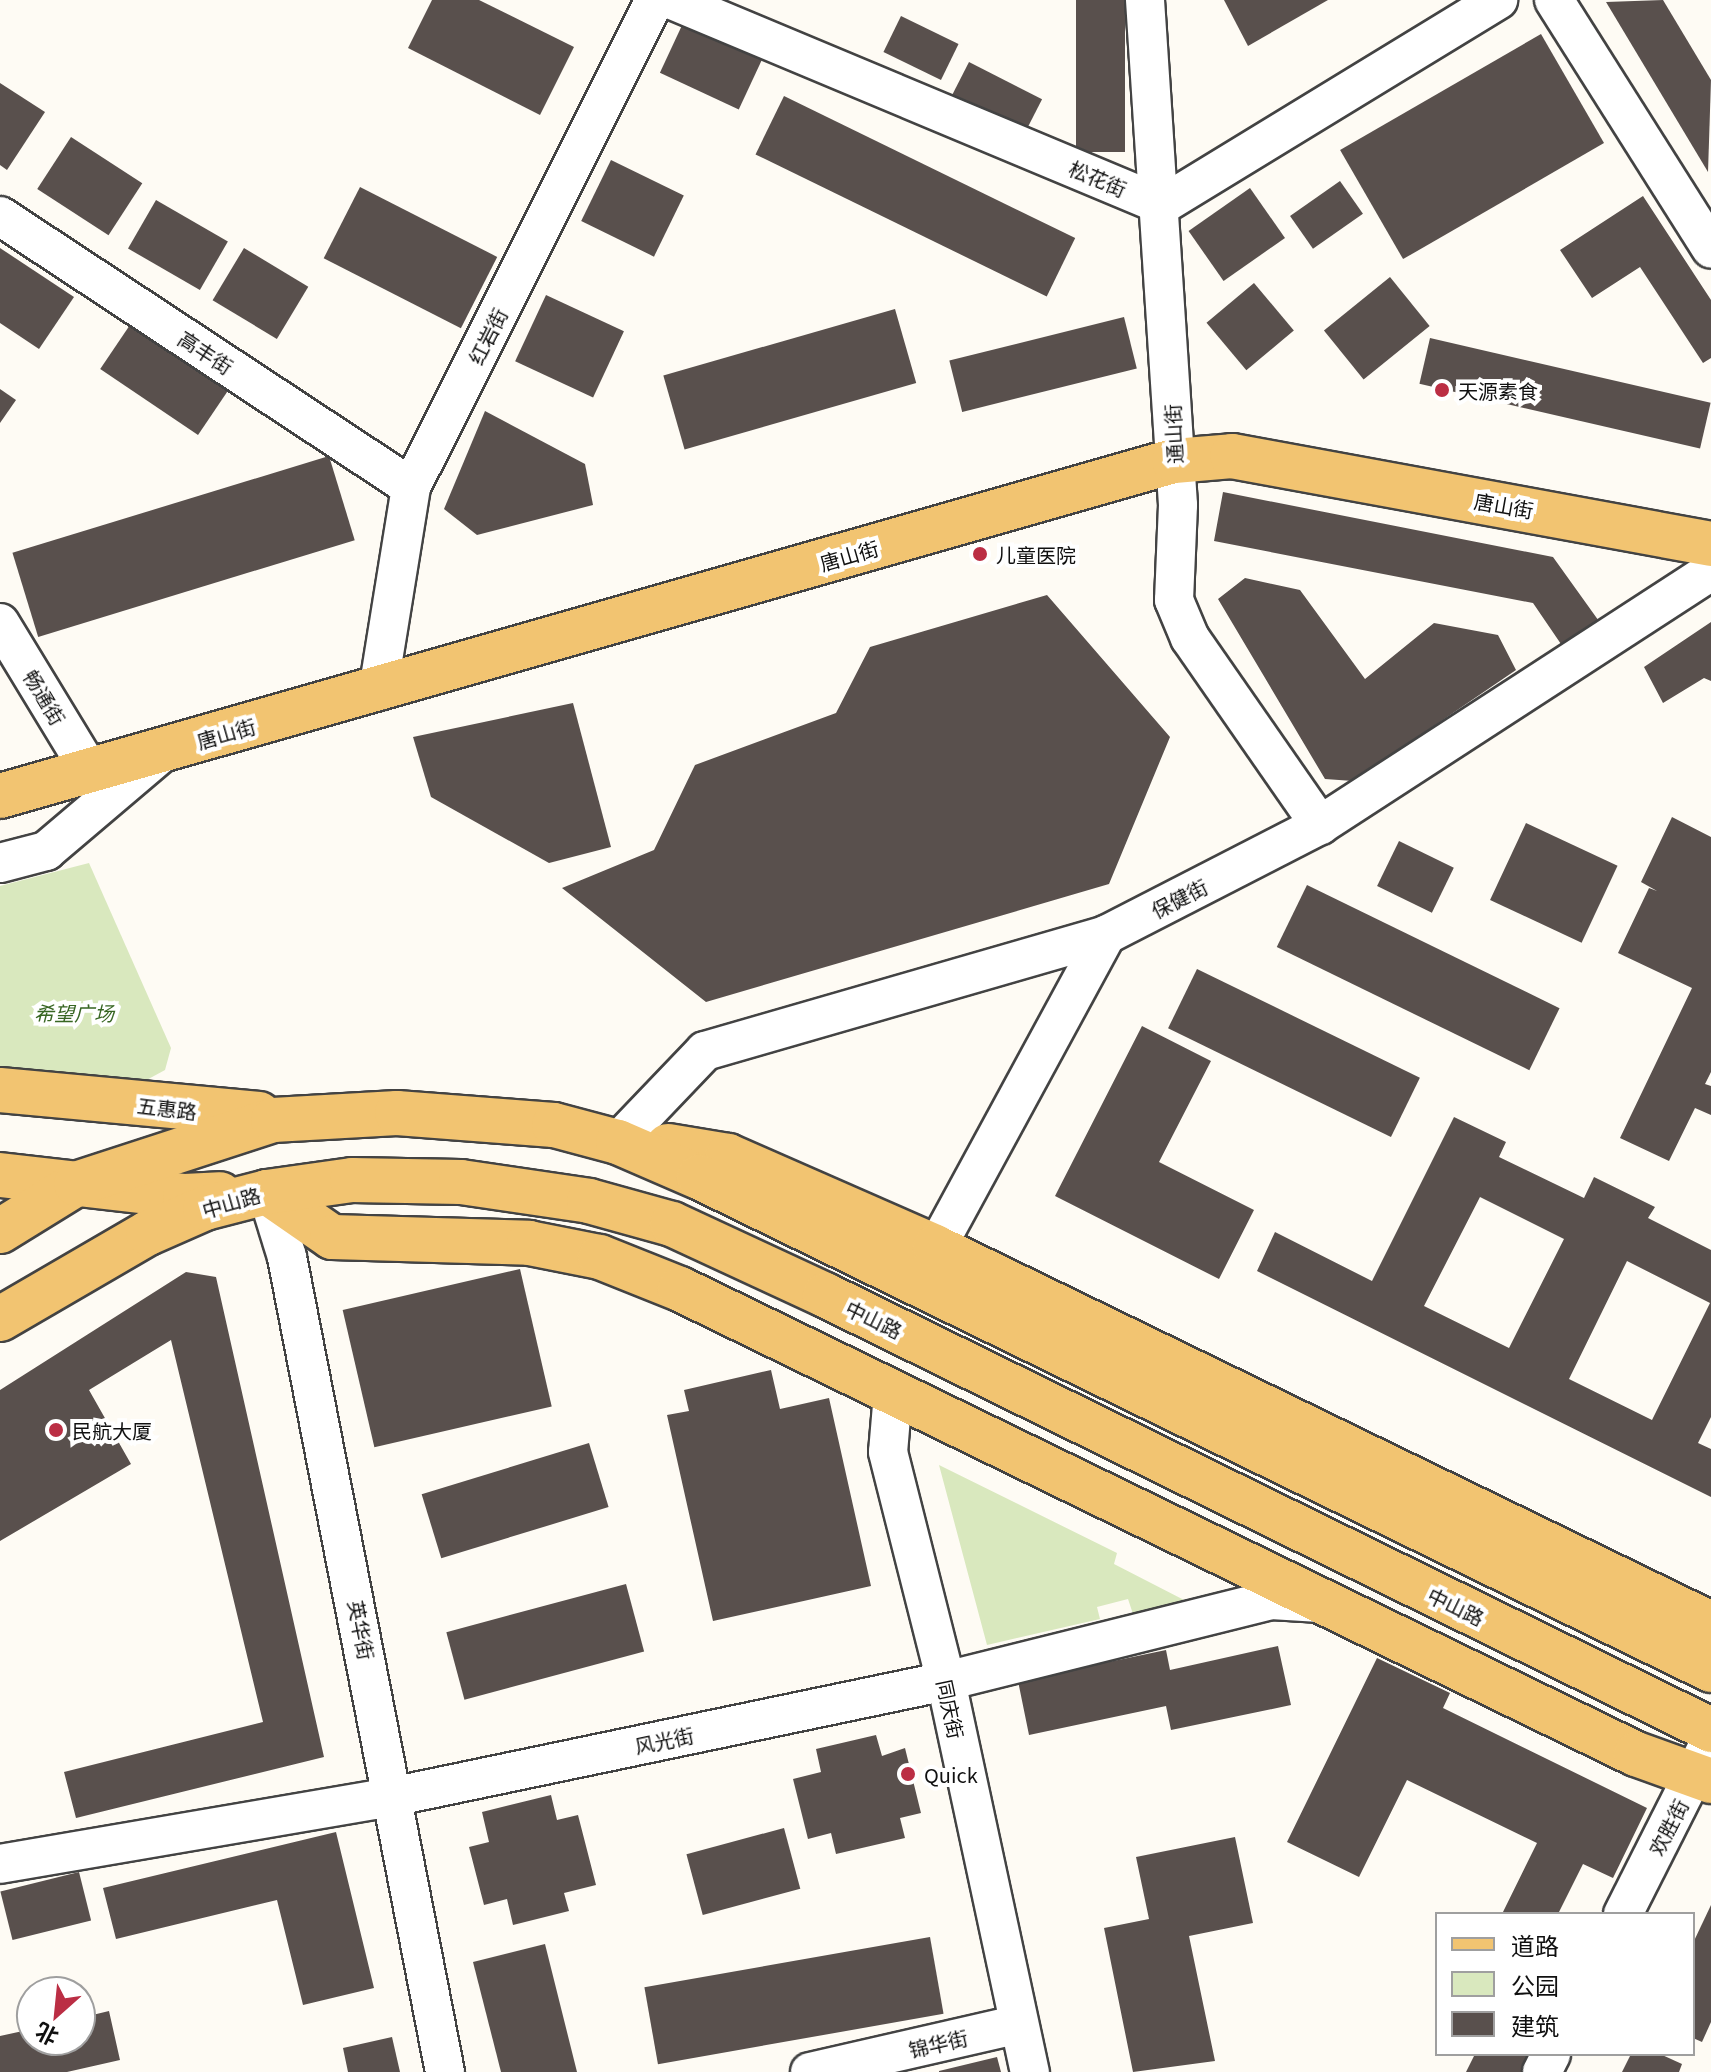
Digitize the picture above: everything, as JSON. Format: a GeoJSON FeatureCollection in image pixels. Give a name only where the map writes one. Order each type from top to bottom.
{"type":"FeatureCollection","features":[{"type":"Feature","properties":{"kind":"main road","name":"唐山街"},"geometry":{"type":"LineString","coordinates":[[0,796],[378,691],[1174,461],[1232,456],[1711,544]]}},
{"type":"Feature","properties":{"kind":"main road","name":"五惠路"},"geometry":{"type":"LineString","coordinates":[[0,1090],[217,1114],[334,1114]]}},
{"type":"Feature","properties":{"kind":"main road"},"geometry":{"type":"LineString","coordinates":[[0,1231],[76,1184],[273,1120],[334,1114],[397,1113],[554,1125],[618,1142],[926,1265],[1711,1624]]}},
{"type":"Feature","properties":{"kind":"main road"},"geometry":{"type":"LineString","coordinates":[[0,1175],[185,1196],[267,1192],[332,1237],[487,1239],[600,1257],[680,1289],[1636,1754],[1706,1765]]}},
{"type":"Feature","properties":{"kind":"main road","name":"中山路"},"geometry":{"type":"LineString","coordinates":[[0,1319],[148,1233],[205,1208],[267,1192],[352,1180],[461,1182],[589,1201],[672,1224],[1711,1730]]}},
{"type":"Feature","properties":{"kind":"main road"},"geometry":{"type":"LineString","coordinates":[[926,1265],[1711,1670]]}},
{"type":"Feature","properties":{"kind":"street","name":"红岩街"},"geometry":{"type":"LineString","coordinates":[[378,691],[411,487],[655,0]]}},
{"type":"Feature","properties":{"kind":"street","name":"松花街"},"geometry":{"type":"LineString","coordinates":[[672,0],[1162,205]]}},
{"type":"Feature","properties":{"kind":"street","name":"通山街"},"geometry":{"type":"LineString","coordinates":[[1145,0],[1162,205],[1174,461],[1174,600],[1190,638],[1320,825]]}},
{"type":"Feature","properties":{"kind":"street"},"geometry":{"type":"LineString","coordinates":[[1162,205],[1498,0]]}},
{"type":"Feature","properties":{"kind":"street"},"geometry":{"type":"LineString","coordinates":[[1554,0],[1700,208],[1711,248]]}},
{"type":"Feature","properties":{"kind":"street","name":"高丰街"},"geometry":{"type":"LineString","coordinates":[[0,216],[411,487]]}},
{"type":"Feature","properties":{"kind":"street","name":"保健街"},"geometry":{"type":"LineString","coordinates":[[618,1142],[705,1051],[1106,935],[1320,825],[1711,571]]}},
{"type":"Feature","properties":{"kind":"street","name":"畅通街"},"geometry":{"type":"LineString","coordinates":[[0,623],[90,771]]}},
{"type":"Feature","properties":{"kind":"street"},"geometry":{"type":"LineString","coordinates":[[0,863],[46,851],[165,750]]}},
{"type":"Feature","properties":{"kind":"street"},"geometry":{"type":"LineString","coordinates":[[926,1265],[1106,935]]}},
{"type":"Feature","properties":{"kind":"street","name":"英华街"},"geometry":{"type":"LineString","coordinates":[[267,1192],[287,1257],[396,1796],[445,2072]]}},
{"type":"Feature","properties":{"kind":"street","name":"同庆街"},"geometry":{"type":"LineString","coordinates":[[893,1393],[888,1452],[946,1681],[1030,2072]]}},
{"type":"Feature","properties":{"kind":"street","name":"风光街"},"geometry":{"type":"LineString","coordinates":[[0,1864],[396,1796],[946,1681],[1271,1600],[1322,1603]]}},
{"type":"Feature","properties":{"kind":"street","name":"欢胜街"},"geometry":{"type":"LineString","coordinates":[[1624,1912],[1706,1765]]}},
{"type":"Feature","properties":{"kind":"street","name":"锦华街"},"geometry":{"type":"LineString","coordinates":[[810,2072],[1019,2024]]}},
{"type":"Feature","properties":{"kind":"green space","name":"希望广场"},"geometry":{"type":"Polygon","coordinates":[[[89,863],[171,1048],[165,1070],[130,1089],[0,1082],[0,886],[89,863]]]}},
{"type":"Feature","properties":{"kind":"green space"},"geometry":{"type":"Polygon","coordinates":[[[939,1465],[1117,1553],[1114,1564],[1186,1601],[1134,1617],[1128,1599],[1097,1607],[1100,1619],[987,1645],[939,1465]]]}},
{"type":"Feature","properties":{"kind":"building"},"geometry":{"type":"Polygon","coordinates":[[[432,0],[479,0],[574,47],[540,115],[408,48],[432,0]]]}},
{"type":"Feature","properties":{"kind":"building"},"geometry":{"type":"Polygon","coordinates":[[[1076,0],[1125,0],[1125,152],[1076,152],[1076,0]]]}},
{"type":"Feature","properties":{"kind":"building"},"geometry":{"type":"Polygon","coordinates":[[[1224,0],[1328,0],[1248,46],[1224,0]]]}},
{"type":"Feature","properties":{"kind":"building"},"geometry":{"type":"Polygon","coordinates":[[[1663,0],[1711,80],[1708,172],[1606,2],[1663,0]]]}},
{"type":"Feature","properties":{"kind":"building"},"geometry":{"type":"Polygon","coordinates":[[[901,16],[959,44],[941,80],[883,52],[901,16]]]}},
{"type":"Feature","properties":{"kind":"building"},"geometry":{"type":"Polygon","coordinates":[[[684,21],[763,58],[739,109],[660,73],[684,21]]]}},
{"type":"Feature","properties":{"kind":"building"},"geometry":{"type":"Polygon","coordinates":[[[1541,34],[1604,143],[1403,259],[1340,150],[1541,34]]]}},
{"type":"Feature","properties":{"kind":"building"},"geometry":{"type":"Polygon","coordinates":[[[969,62],[1042,99],[1022,139],[949,102],[969,62]]]}},
{"type":"Feature","properties":{"kind":"building"},"geometry":{"type":"Polygon","coordinates":[[[0,83],[45,112],[7,170],[0,165],[0,83]]]}},
{"type":"Feature","properties":{"kind":"building"},"geometry":{"type":"Polygon","coordinates":[[[784,96],[1075,238],[1047,296],[756,154],[784,96]]]}},
{"type":"Feature","properties":{"kind":"building"},"geometry":{"type":"Polygon","coordinates":[[[71,137],[142,183],[109,235],[37,189],[71,137]]]}},
{"type":"Feature","properties":{"kind":"building"},"geometry":{"type":"Polygon","coordinates":[[[611,160],[684,196],[654,257],[581,221],[611,160]]]}},
{"type":"Feature","properties":{"kind":"building"},"geometry":{"type":"Polygon","coordinates":[[[1340,181],[1363,214],[1313,249],[1290,216],[1340,181]]]}},
{"type":"Feature","properties":{"kind":"building"},"geometry":{"type":"Polygon","coordinates":[[[360,187],[497,257],[461,328],[324,258],[360,187]]]}},
{"type":"Feature","properties":{"kind":"building"},"geometry":{"type":"Polygon","coordinates":[[[1250,188],[1285,238],[1224,281],[1189,231],[1250,188]]]}},
{"type":"Feature","properties":{"kind":"building"},"geometry":{"type":"Polygon","coordinates":[[[1643,196],[1711,300],[1711,358],[1703,363],[1640,267],[1592,298],[1560,250],[1643,196]]]}},
{"type":"Feature","properties":{"kind":"building"},"geometry":{"type":"Polygon","coordinates":[[[156,200],[228,242],[200,290],[128,248],[156,200]]]}},
{"type":"Feature","properties":{"kind":"building"},"geometry":{"type":"Polygon","coordinates":[[[0,248],[74,297],[39,349],[0,323],[0,248]]]}},
{"type":"Feature","properties":{"kind":"building"},"geometry":{"type":"Polygon","coordinates":[[[244,248],[308,287],[277,339],[213,300],[244,248]]]}},
{"type":"Feature","properties":{"kind":"building"},"geometry":{"type":"Polygon","coordinates":[[[1390,277],[1430,326],[1364,379],[1324,330],[1390,277]]]}},
{"type":"Feature","properties":{"kind":"building"},"geometry":{"type":"Polygon","coordinates":[[[1254,283],[1294,330],[1246,370],[1207,323],[1254,283]]]}},
{"type":"Feature","properties":{"kind":"building"},"geometry":{"type":"Polygon","coordinates":[[[546,295],[624,331],[593,398],[515,361],[546,295]]]}},
{"type":"Feature","properties":{"kind":"building"},"geometry":{"type":"Polygon","coordinates":[[[895,309],[916,383],[685,449],[663,375],[895,309]]]}},
{"type":"Feature","properties":{"kind":"building"},"geometry":{"type":"Polygon","coordinates":[[[136,316],[234,382],[198,435],[100,369],[136,316]]]}},
{"type":"Feature","properties":{"kind":"building"},"geometry":{"type":"Polygon","coordinates":[[[1124,317],[1137,368],[962,412],[949,361],[1124,317]]]}},
{"type":"Feature","properties":{"kind":"building"},"geometry":{"type":"Polygon","coordinates":[[[1430,338],[1711,403],[1700,449],[1419,384],[1430,338]]]}},
{"type":"Feature","properties":{"kind":"building"},"geometry":{"type":"Polygon","coordinates":[[[0,389],[16,400],[0,423],[0,389]]]}},
{"type":"Feature","properties":{"kind":"building"},"geometry":{"type":"Polygon","coordinates":[[[485,411],[585,464],[593,505],[477,535],[444,509],[485,411]]]}},
{"type":"Feature","properties":{"kind":"building"},"geometry":{"type":"Polygon","coordinates":[[[329,456],[355,540],[38,637],[12,553],[329,456]]]}},
{"type":"Feature","properties":{"kind":"building"},"geometry":{"type":"Polygon","coordinates":[[[1223,492],[1553,557],[1601,624],[1563,647],[1533,603],[1214,541],[1223,492]]]}},
{"type":"Feature","properties":{"kind":"building"},"geometry":{"type":"Polygon","coordinates":[[[1245,578],[1300,590],[1365,679],[1434,623],[1498,635],[1516,670],[1353,781],[1325,779],[1218,599],[1245,578]]]}},
{"type":"Feature","properties":{"kind":"building"},"geometry":{"type":"Polygon","coordinates":[[[1047,595],[1170,737],[1109,884],[706,1002],[562,888],[654,850],[695,765],[836,713],[870,647],[1047,595]]]}},
{"type":"Feature","properties":{"kind":"building"},"geometry":{"type":"Polygon","coordinates":[[[1711,622],[1711,681],[1704,678],[1663,703],[1644,667],[1711,622]]]}},
{"type":"Feature","properties":{"kind":"building"},"geometry":{"type":"Polygon","coordinates":[[[573,703],[611,847],[549,863],[431,797],[413,737],[573,703]]]}},
{"type":"Feature","properties":{"kind":"building"},"geometry":{"type":"Polygon","coordinates":[[[1672,817],[1711,837],[1711,1072],[1705,1084],[1711,1086],[1711,1115],[1695,1108],[1669,1161],[1620,1138],[1692,988],[1618,953],[1649,888],[1657,891],[1641,882],[1672,817]]]}},
{"type":"Feature","properties":{"kind":"building"},"geometry":{"type":"Polygon","coordinates":[[[1526,823],[1618,866],[1582,943],[1490,900],[1526,823]]]}},
{"type":"Feature","properties":{"kind":"building"},"geometry":{"type":"Polygon","coordinates":[[[1399,841],[1454,868],[1432,913],[1377,886],[1399,841]]]}},
{"type":"Feature","properties":{"kind":"building"},"geometry":{"type":"Polygon","coordinates":[[[1307,885],[1560,1008],[1529,1070],[1277,947],[1307,885]]]}},
{"type":"Feature","properties":{"kind":"building"},"geometry":{"type":"Polygon","coordinates":[[[1197,969],[1420,1078],[1391,1137],[1168,1028],[1197,969]]]}},
{"type":"Feature","properties":{"kind":"building"},"geometry":{"type":"Polygon","coordinates":[[[1142,1026],[1211,1061],[1159,1162],[1254,1210],[1219,1279],[1055,1196],[1142,1026]]]}},
{"type":"Feature","properties":{"kind":"building"},"geometry":{"type":"Polygon","coordinates":[[[1454,1117],[1506,1142],[1499,1157],[1584,1198],[1594,1177],[1655,1207],[1648,1218],[1711,1250],[1711,1417],[1698,1443],[1711,1449],[1711,1497],[1257,1271],[1275,1232],[1372,1281],[1454,1117]],[[1480,1197],[1424,1306],[1509,1348],[1564,1239],[1480,1197]],[[1627,1261],[1569,1379],[1652,1420],[1710,1303],[1627,1261]]]}},
{"type":"Feature","properties":{"kind":"building"},"geometry":{"type":"Polygon","coordinates":[[[520,1269],[552,1406],[374,1447],[343,1310],[520,1269]]]}},
{"type":"Feature","properties":{"kind":"building"},"geometry":{"type":"Polygon","coordinates":[[[186,1272],[216,1277],[324,1757],[76,1818],[64,1772],[263,1722],[171,1340],[89,1390],[131,1464],[0,1541],[0,1390],[186,1272]]]}},
{"type":"Feature","properties":{"kind":"building"},"geometry":{"type":"Polygon","coordinates":[[[771,1370],[780,1409],[829,1398],[871,1586],[713,1621],[667,1415],[689,1411],[684,1390],[771,1370]]]}},
{"type":"Feature","properties":{"kind":"building"},"geometry":{"type":"Polygon","coordinates":[[[589,1443],[609,1507],[441,1558],[422,1494],[589,1443]]]}},
{"type":"Feature","properties":{"kind":"building"},"geometry":{"type":"Polygon","coordinates":[[[626,1584],[644,1652],[464,1700],[446,1632],[626,1584]]]}},
{"type":"Feature","properties":{"kind":"building"},"geometry":{"type":"Polygon","coordinates":[[[1278,1646],[1291,1705],[1171,1730],[1166,1706],[1029,1735],[1018,1681],[1166,1650],[1170,1670],[1278,1646]]]}},
{"type":"Feature","properties":{"kind":"building"},"geometry":{"type":"Polygon","coordinates":[[[1377,1658],[1450,1693],[1443,1708],[1647,1808],[1613,1878],[1583,1864],[1559,1912],[1503,1912],[1537,1843],[1407,1780],[1359,1877],[1287,1842],[1377,1658]]]}},
{"type":"Feature","properties":{"kind":"building"},"geometry":{"type":"Polygon","coordinates":[[[876,1735],[882,1756],[905,1748],[921,1813],[900,1818],[905,1838],[836,1854],[831,1833],[808,1839],[793,1779],[821,1772],[816,1749],[876,1735]]]}},
{"type":"Feature","properties":{"kind":"building"},"geometry":{"type":"Polygon","coordinates":[[[551,1795],[557,1820],[578,1815],[596,1885],[564,1893],[569,1911],[513,1925],[507,1899],[484,1905],[469,1847],[489,1842],[482,1812],[551,1795]]]}},
{"type":"Feature","properties":{"kind":"building"},"geometry":{"type":"Polygon","coordinates":[[[784,1828],[800,1889],[703,1915],[686,1854],[784,1828]]]}},
{"type":"Feature","properties":{"kind":"building"},"geometry":{"type":"Polygon","coordinates":[[[336,1832],[374,1988],[303,2005],[277,1900],[116,1939],[103,1888],[336,1832]]]}},
{"type":"Feature","properties":{"kind":"building"},"geometry":{"type":"Polygon","coordinates":[[[1235,1837],[1253,1923],[1189,1936],[1215,2061],[1133,2072],[1104,1928],[1149,1919],[1136,1857],[1235,1837]]]}},
{"type":"Feature","properties":{"kind":"building"},"geometry":{"type":"Polygon","coordinates":[[[79,1872],[91,1921],[13,1940],[0,1892],[79,1872]]]}},
{"type":"Feature","properties":{"kind":"building"},"geometry":{"type":"Polygon","coordinates":[[[1711,1905],[1711,2022],[1702,2042],[1695,2039],[1695,1939],[1711,1905]]]}},
{"type":"Feature","properties":{"kind":"building"},"geometry":{"type":"Polygon","coordinates":[[[930,1937],[944,2014],[658,2064],[644,1987],[930,1937]]]}},
{"type":"Feature","properties":{"kind":"building"},"geometry":{"type":"Polygon","coordinates":[[[545,1944],[577,2072],[501,2072],[473,1962],[545,1944]]]}},
{"type":"Feature","properties":{"kind":"building"},"geometry":{"type":"Polygon","coordinates":[[[109,2011],[120,2060],[67,2072],[0,2072],[0,2036],[16,2032],[16,2056],[96,2056],[96,2014],[109,2011]]]}},
{"type":"Feature","properties":{"kind":"building"},"geometry":{"type":"Polygon","coordinates":[[[392,2037],[400,2072],[348,2072],[343,2048],[392,2037]]]}},
{"type":"Feature","properties":{"kind":"building"},"geometry":{"type":"Polygon","coordinates":[[[1474,2056],[1529,2056],[1521,2072],[1466,2072],[1474,2056]]]}},
{"type":"Feature","properties":{"kind":"building"},"geometry":{"type":"Polygon","coordinates":[[[1630,2056],[1664,2056],[1682,2064],[1679,2072],[1622,2072],[1630,2056]]]}},
{"type":"Feature","properties":{"kind":"building"},"geometry":{"type":"Polygon","coordinates":[[[997,2057],[1001,2072],[939,2072],[939,2071],[997,2057]]]}},
{"type":"Feature","properties":{"kind":"place","name":"天源素食"},"geometry":{"type":"Point","coordinates":[1442,390]}},
{"type":"Feature","properties":{"kind":"place","name":"儿童医院"},"geometry":{"type":"Point","coordinates":[980,554]}},
{"type":"Feature","properties":{"kind":"place","name":"民航大厦"},"geometry":{"type":"Point","coordinates":[56,1430]}},
{"type":"Feature","properties":{"kind":"place","name":"Quick"},"geometry":{"type":"Point","coordinates":[908,1774]}}]}
